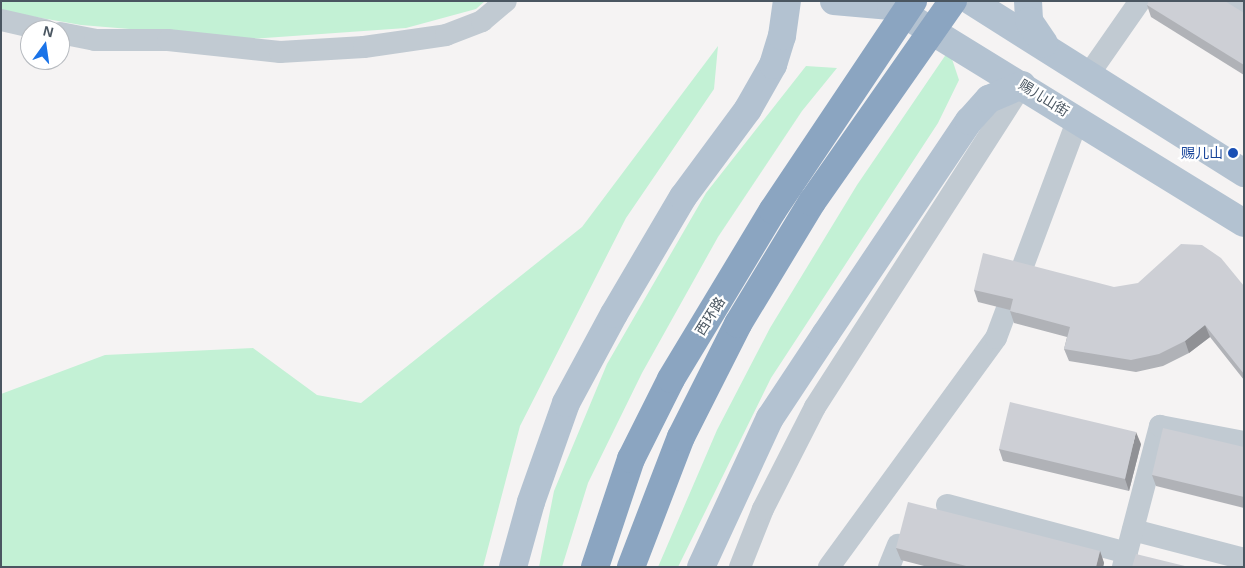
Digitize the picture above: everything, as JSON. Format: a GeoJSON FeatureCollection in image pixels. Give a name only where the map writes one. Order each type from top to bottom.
{"type":"FeatureCollection","features":[{"type":"Feature","properties":{"kind":"highway","name":"西环路"},"geometry":{"type":"LineString","coordinates":[[595,567],[631,459],[671,379],[773,210],[913,1]]}},
{"type":"Feature","properties":{"kind":"highway","name":"西环路"},"geometry":{"type":"LineString","coordinates":[[631,567],[681,437],[738,324],[812,202],[953,1]]}},
{"type":"Feature","properties":{"kind":"main road"},"geometry":{"type":"LineString","coordinates":[[513,567],[531,502],[566,402],[614,314],[683,197],[748,110],[773,64],[782,36],[787,1]]}},
{"type":"Feature","properties":{"kind":"main road","name":"赐儿山街"},"geometry":{"type":"LineString","coordinates":[[834,1],[891,6],[1078,119],[1244,223]]}},
{"type":"Feature","properties":{"kind":"main road"},"geometry":{"type":"LineString","coordinates":[[971,1],[1046,46],[1244,173]]}},
{"type":"Feature","properties":{"kind":"main road"},"geometry":{"type":"LineString","coordinates":[[1028,1],[1029,21],[1046,46]]}},
{"type":"Feature","properties":{"kind":"main road"},"geometry":{"type":"LineString","coordinates":[[701,567],[770,418],[825,335],[969,121],[989,99],[1022,85]]}},
{"type":"Feature","properties":{"kind":"street"},"geometry":{"type":"LineString","coordinates":[[70,35],[94,40],[168,40],[280,52],[364,47],[446,35],[482,21],[506,1]]}},
{"type":"Feature","properties":{"kind":"street"},"geometry":{"type":"LineString","coordinates":[[1089,74],[1140,1]]}},
{"type":"Feature","properties":{"kind":"street"},"geometry":{"type":"LineString","coordinates":[[1231,1],[1244,9]]}},
{"type":"Feature","properties":{"kind":"street"},"geometry":{"type":"LineString","coordinates":[[1,20],[20,24]]}},
{"type":"Feature","properties":{"kind":"street"},"geometry":{"type":"LineString","coordinates":[[740,567],[763,509],[814,407],[1022,85]]}},
{"type":"Feature","properties":{"kind":"street"},"geometry":{"type":"LineString","coordinates":[[829,567],[996,338],[1078,119]]}},
{"type":"Feature","properties":{"kind":"street"},"geometry":{"type":"LineString","coordinates":[[947,505],[1125,560],[1160,426],[1244,442]]}},
{"type":"Feature","properties":{"kind":"street"},"geometry":{"type":"LineString","coordinates":[[1133,530],[1244,559]]}},
{"type":"Feature","properties":{"kind":"street"},"geometry":{"type":"LineString","coordinates":[[889,567],[898,545]]}},
{"type":"Feature","properties":{"kind":"green space"},"geometry":{"type":"Polygon","coordinates":[[[1,1],[485,1],[476,9],[406,28],[252,39],[81,25],[70,23],[70,20],[52,20],[1,11],[1,1]]]}},
{"type":"Feature","properties":{"kind":"green space"},"geometry":{"type":"Polygon","coordinates":[[[718,46],[714,89],[626,218],[520,426],[483,567],[1,567],[1,394],[105,355],[253,348],[317,395],[361,403],[582,227],[718,46]]]}},
{"type":"Feature","properties":{"kind":"green space"},"geometry":{"type":"Polygon","coordinates":[[[949,50],[959,80],[938,123],[771,378],[678,567],[658,567],[717,430],[770,328],[857,185],[949,50]]]}},
{"type":"Feature","properties":{"kind":"green space"},"geometry":{"type":"Polygon","coordinates":[[[806,66],[837,68],[802,111],[718,237],[642,373],[588,483],[562,567],[539,567],[554,491],[607,364],[706,193],[806,66]]]}},
{"type":"Feature","properties":{"kind":"building"},"geometry":{"type":"Polygon","coordinates":[[[1149,1],[1225,1],[1244,13],[1244,65],[1147,5],[1149,1]]]}},
{"type":"Feature","properties":{"kind":"building"},"geometry":{"type":"Polygon","coordinates":[[[1181,244],[1202,245],[1221,258],[1244,286],[1244,374],[1205,325],[1185,341],[1159,354],[1131,360],[1064,349],[1070,327],[1010,311],[1013,299],[974,290],[983,253],[1114,287],[1138,283],[1181,244]]]}},
{"type":"Feature","properties":{"kind":"building"},"geometry":{"type":"Polygon","coordinates":[[[1010,402],[1136,432],[1125,479],[999,449],[1010,402]]]}},
{"type":"Feature","properties":{"kind":"building"},"geometry":{"type":"Polygon","coordinates":[[[1163,428],[1244,447],[1244,497],[1152,475],[1163,428]]]}},
{"type":"Feature","properties":{"kind":"building"},"geometry":{"type":"Polygon","coordinates":[[[908,502],[1100,551],[1096,567],[970,567],[896,548],[908,502]]]}},
{"type":"Feature","properties":{"kind":"building"},"geometry":{"type":"Polygon","coordinates":[[[1136,554],[1189,567],[1132,567],[1136,554]]]}},
{"type":"Feature","properties":{"kind":"place","name":"赐儿山"},"geometry":{"type":"Point","coordinates":[1233,153]}}]}
